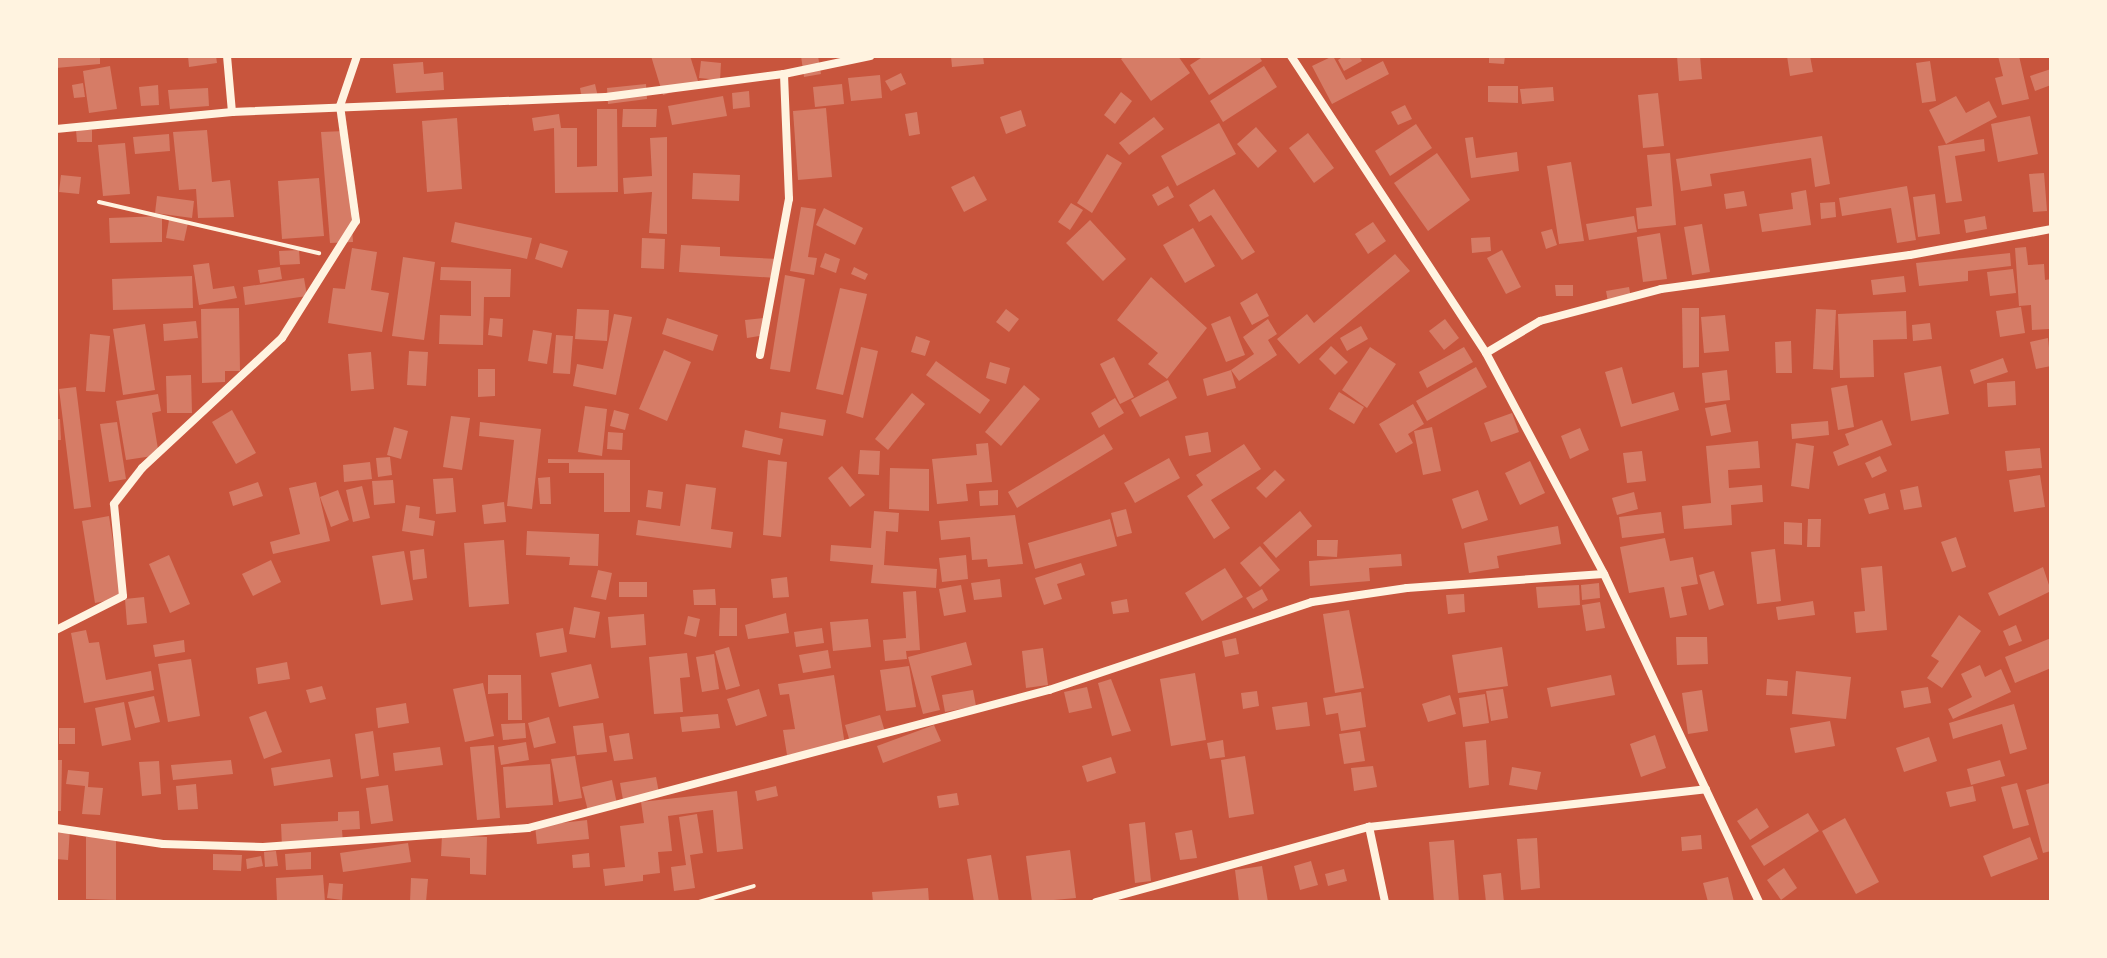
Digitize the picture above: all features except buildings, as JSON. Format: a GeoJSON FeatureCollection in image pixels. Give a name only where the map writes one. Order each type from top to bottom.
{"type":"FeatureCollection","features":[{"type":"Feature","properties":{"kind":"street"},"geometry":{"type":"LineString","coordinates":[[227,56],[232,112]]}},
{"type":"Feature","properties":{"kind":"street"},"geometry":{"type":"LineString","coordinates":[[56,630],[123,596],[114,504],[142,468],[282,338],[356,221],[340,106],[357,56]]}},
{"type":"Feature","properties":{"kind":"street"},"geometry":{"type":"LineString","coordinates":[[56,129],[232,112],[606,97],[784,74],[870,56]]}},
{"type":"Feature","properties":{"kind":"street"},"geometry":{"type":"LineString","coordinates":[[1291,56],[1486,353],[1604,574],[1759,902]]}},
{"type":"Feature","properties":{"kind":"street"},"geometry":{"type":"LineString","coordinates":[[760,355],[789,199],[784,74]]}},
{"type":"Feature","properties":{"kind":"street"},"geometry":{"type":"LineString","coordinates":[[1486,353],[1540,321],[1661,289],[1910,255],[2051,229]]}},
{"type":"Feature","properties":{"kind":"street"},"geometry":{"type":"LineString","coordinates":[[56,828],[163,844],[263,847],[528,828],[1049,690],[1312,602],[1407,588],[1604,574]]}},
{"type":"Feature","properties":{"kind":"street"},"geometry":{"type":"LineString","coordinates":[[1096,902],[1369,827],[1706,789]]}},
{"type":"Feature","properties":{"kind":"street"},"geometry":{"type":"LineString","coordinates":[[1369,827],[1385,902]]}},
{"type":"Feature","properties":{"kind":"path"},"geometry":{"type":"LineString","coordinates":[[99,202],[334,256]]}},
{"type":"Feature","properties":{"kind":"path"},"geometry":{"type":"LineString","coordinates":[[699,902],[754,886]]}}]}
